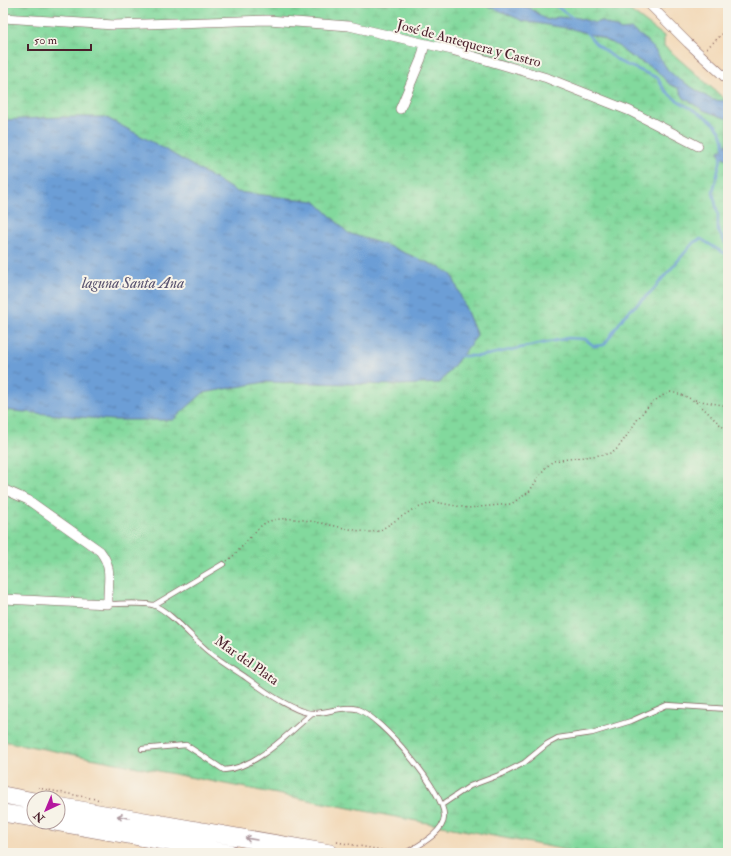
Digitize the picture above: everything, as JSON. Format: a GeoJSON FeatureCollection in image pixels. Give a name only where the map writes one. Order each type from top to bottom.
{"type":"FeatureCollection","features":[{"type":"Feature","properties":{"kind":"highway"},"geometry":{"type":"LineString","coordinates":[[3,795],[26,799]]}},
{"type":"Feature","properties":{"kind":"highway"},"geometry":{"type":"LineString","coordinates":[[66,807],[330,853]]}},
{"type":"Feature","properties":{"kind":"highway"},"geometry":{"type":"LineString","coordinates":[[3,813],[26,817]]}},
{"type":"Feature","properties":{"kind":"highway"},"geometry":{"type":"LineString","coordinates":[[66,824],[230,853]]}},
{"type":"Feature","properties":{"kind":"street"},"geometry":{"type":"LineString","coordinates":[[648,3],[728,80]]}},
{"type":"Feature","properties":{"kind":"street","name":"José de Antequera y Castro"},"geometry":{"type":"LineString","coordinates":[[3,18],[114,25],[268,20],[349,26],[452,50],[547,78],[630,112],[698,146]]}},
{"type":"Feature","properties":{"kind":"street"},"geometry":{"type":"LineString","coordinates":[[400,109],[421,59],[425,44]]}},
{"type":"Feature","properties":{"kind":"street"},"geometry":{"type":"LineString","coordinates":[[3,490],[28,500],[100,551],[107,560],[110,573],[108,604],[3,599]]}},
{"type":"Feature","properties":{"kind":"lane"},"geometry":{"type":"LineString","coordinates":[[108,604],[154,605],[223,564]]}},
{"type":"Feature","properties":{"kind":"lane","name":"Mar del Plata"},"geometry":{"type":"LineString","coordinates":[[154,605],[170,616],[210,652],[278,700],[301,711],[312,713],[347,708],[358,709],[370,716],[407,753],[435,790],[443,804]]}},
{"type":"Feature","properties":{"kind":"lane"},"geometry":{"type":"LineString","coordinates":[[406,853],[437,832],[445,819],[443,804],[470,786],[502,774],[524,763],[547,744],[558,738],[592,733],[631,721],[667,705],[728,709]]}},
{"type":"Feature","properties":{"kind":"lane"},"geometry":{"type":"LineString","coordinates":[[142,749],[186,745],[224,770],[231,769],[252,761],[275,746],[312,713]]}},
{"type":"Feature","properties":{"kind":"path"},"geometry":{"type":"LineString","coordinates":[[700,54],[728,29]]}},
{"type":"Feature","properties":{"kind":"path"},"geometry":{"type":"LineString","coordinates":[[223,564],[234,556],[267,522],[278,520],[307,521],[371,532],[379,531],[412,510],[434,502],[468,508],[511,504],[529,492],[544,469],[553,461],[608,454],[616,451],[643,411],[658,398],[670,392],[693,399],[728,406]]}},
{"type":"Feature","properties":{"kind":"path"},"geometry":{"type":"LineString","coordinates":[[693,399],[701,404],[728,431]]}},
{"type":"Feature","properties":{"kind":"green space"},"geometry":{"type":"Polygon","coordinates":[[[3,3],[620,3],[664,36],[664,46],[728,102],[728,853],[582,853],[3,741],[3,3]]]}},
{"type":"Feature","properties":{"kind":"water"},"geometry":{"type":"Polygon","coordinates":[[[482,3],[513,3],[530,8],[547,20],[558,17],[575,17],[595,23],[601,21],[621,30],[631,29],[644,38],[655,50],[668,70],[677,78],[712,100],[728,101],[728,119],[703,110],[684,98],[678,88],[669,84],[656,70],[627,54],[618,46],[599,37],[572,29],[523,21],[482,3]]]}},
{"type":"Feature","properties":{"kind":"water","name":"laguna Santa Ana"},"geometry":{"type":"Polygon","coordinates":[[[61,117],[105,117],[156,144],[237,192],[315,201],[348,233],[386,245],[441,268],[452,275],[477,336],[440,383],[398,385],[265,382],[203,393],[173,420],[112,420],[3,410],[3,120],[61,117]]]}},
{"type":"Feature","properties":{"kind":"water"},"geometry":{"type":"Polygon","coordinates":[[[728,143],[728,160],[719,154],[719,151],[728,143]]]}},
{"type":"Feature","properties":{"kind":"waterway"},"geometry":{"type":"LineString","coordinates":[[552,3],[574,19]]}},
{"type":"Feature","properties":{"kind":"waterway"},"geometry":{"type":"LineString","coordinates":[[585,31],[595,43],[620,62],[658,78],[664,89],[673,98],[707,118],[716,126],[722,136],[724,149]]}},
{"type":"Feature","properties":{"kind":"waterway"},"geometry":{"type":"LineString","coordinates":[[722,154],[713,192],[718,215],[718,231],[728,247]]}},
{"type":"Feature","properties":{"kind":"waterway"},"geometry":{"type":"LineString","coordinates":[[458,356],[482,356],[568,338],[585,339],[594,346],[604,345],[625,315],[652,291],[694,242],[701,239],[728,254]]}}]}
